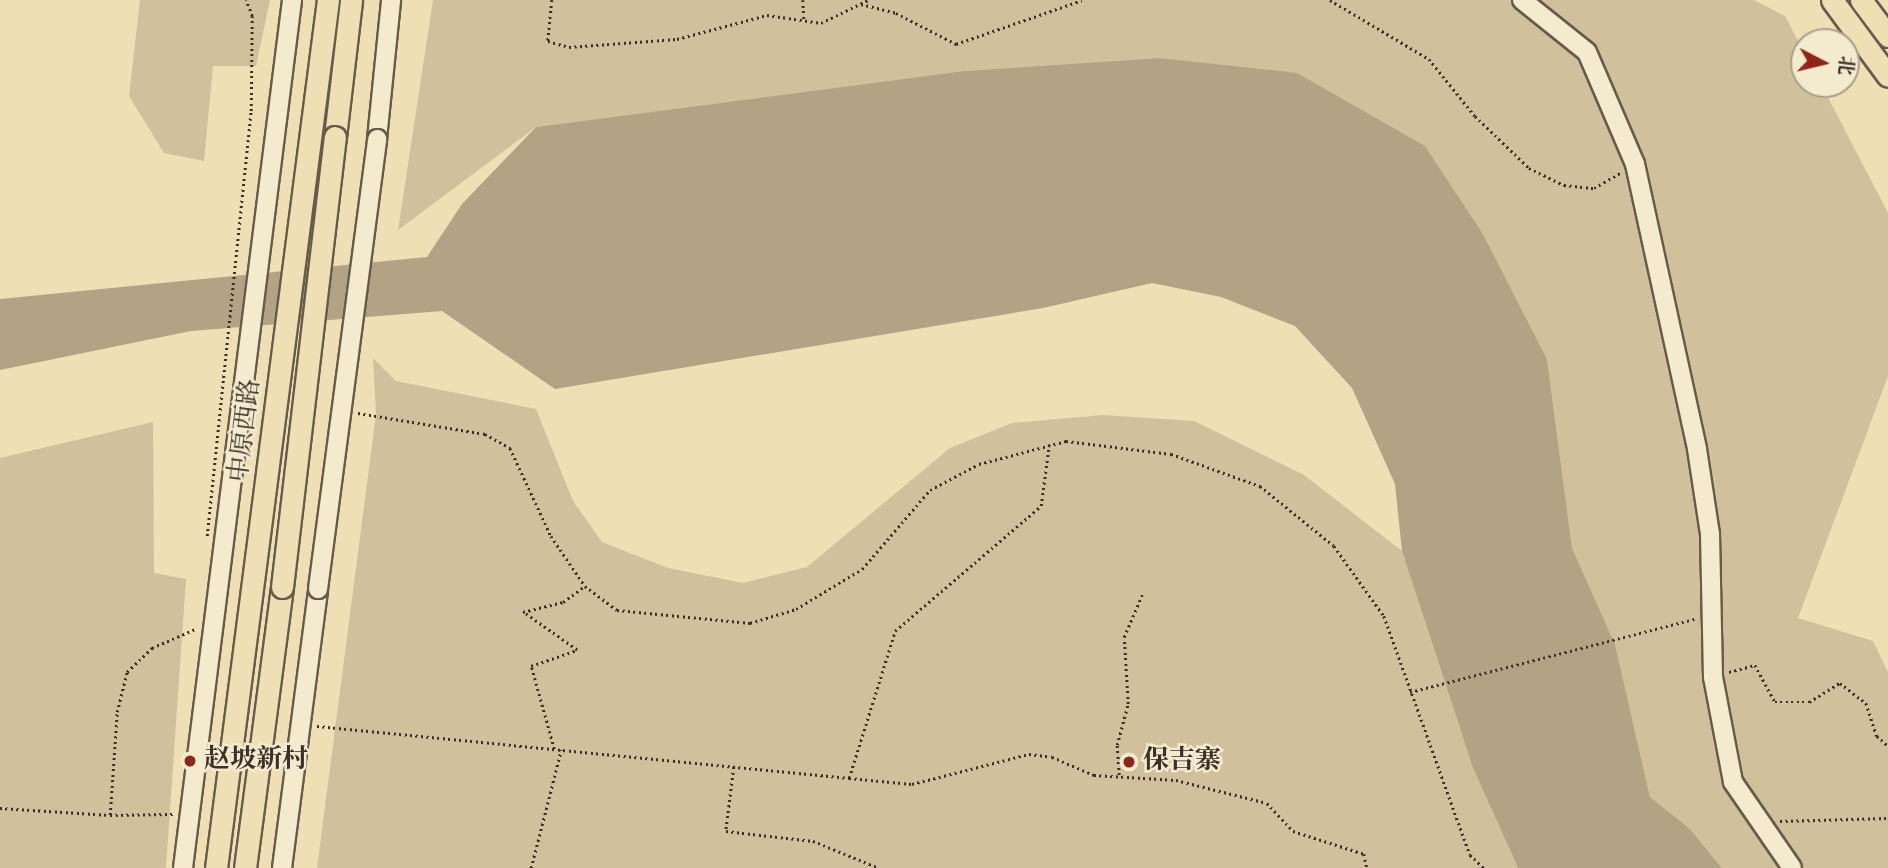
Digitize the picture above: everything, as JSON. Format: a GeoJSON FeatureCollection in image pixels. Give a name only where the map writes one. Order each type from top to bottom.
{"type":"FeatureCollection","features":[{"type":"Feature","properties":{"kind":"main road","name":"中原西路"},"geometry":{"type":"LineString","coordinates":[[216,868],[255,584],[328,0]]}},
{"type":"Feature","properties":{"kind":"main road","name":"中原西路"},"geometry":{"type":"LineString","coordinates":[[245,868],[282,587],[351,0]]}},
{"type":"Feature","properties":{"kind":"main road"},"geometry":{"type":"LineString","coordinates":[[1832,0],[1888,76]]}},
{"type":"Feature","properties":{"kind":"main road"},"geometry":{"type":"LineString","coordinates":[[1861,0],[1888,36]]}},
{"type":"Feature","properties":{"kind":"street"},"geometry":{"type":"LineString","coordinates":[[183,868],[218,580],[281,128],[292,0]]}},
{"type":"Feature","properties":{"kind":"street"},"geometry":{"type":"LineString","coordinates":[[282,868],[377,139],[391,0]]}},
{"type":"Feature","properties":{"kind":"street"},"geometry":{"type":"LineString","coordinates":[[1522,0],[1587,52],[1635,164],[1697,449],[1710,534],[1709,616],[1713,677],[1733,782],[1792,868]]}},
{"type":"Feature","properties":{"kind":"path"},"geometry":{"type":"LineString","coordinates":[[205,547],[251,111],[252,16],[246,0]]}},
{"type":"Feature","properties":{"kind":"path"},"geometry":{"type":"LineString","coordinates":[[552,0],[548,41],[569,47],[677,39],[767,15],[821,23],[868,0]]}},
{"type":"Feature","properties":{"kind":"path"},"geometry":{"type":"LineString","coordinates":[[803,0],[804,21]]}},
{"type":"Feature","properties":{"kind":"path"},"geometry":{"type":"LineString","coordinates":[[861,5],[896,13],[956,44],[1082,0]]}},
{"type":"Feature","properties":{"kind":"path"},"geometry":{"type":"LineString","coordinates":[[1331,0],[1429,59],[1475,116],[1529,168],[1564,185],[1594,188],[1635,164]]}},
{"type":"Feature","properties":{"kind":"path"},"geometry":{"type":"LineString","coordinates":[[341,408],[395,423],[485,434],[510,448],[551,536],[585,586],[617,610],[750,623],[796,610],[862,569],[930,490],[979,464],[1049,445],[1066,441],[1171,454],[1260,486],[1334,546],[1377,606],[1470,855],[1484,868]]}},
{"type":"Feature","properties":{"kind":"path"},"geometry":{"type":"LineString","coordinates":[[849,778],[895,631],[1041,506],[1049,445]]}},
{"type":"Feature","properties":{"kind":"path"},"geometry":{"type":"LineString","coordinates":[[554,749],[531,666],[577,650],[523,612],[563,602],[585,586]]}},
{"type":"Feature","properties":{"kind":"path"},"geometry":{"type":"LineString","coordinates":[[1119,775],[1117,745],[1128,704],[1124,637],[1142,595]]}},
{"type":"Feature","properties":{"kind":"path"},"geometry":{"type":"LineString","coordinates":[[110,815],[117,712],[127,672],[152,648],[196,629],[197,615]]}},
{"type":"Feature","properties":{"kind":"path"},"geometry":{"type":"LineString","coordinates":[[1409,692],[1611,635],[1709,616]]}},
{"type":"Feature","properties":{"kind":"path"},"geometry":{"type":"LineString","coordinates":[[1713,677],[1755,664],[1775,702],[1809,702],[1840,683],[1866,703],[1877,736],[1888,746]]}},
{"type":"Feature","properties":{"kind":"path"},"geometry":{"type":"LineString","coordinates":[[300,724],[912,784],[1029,754],[1094,775],[1176,780],[1267,803],[1293,831],[1364,854],[1367,868]]}},
{"type":"Feature","properties":{"kind":"path"},"geometry":{"type":"LineString","coordinates":[[531,868],[561,750]]}},
{"type":"Feature","properties":{"kind":"path"},"geometry":{"type":"LineString","coordinates":[[734,767],[726,831],[813,841],[878,868]]}},
{"type":"Feature","properties":{"kind":"path"},"geometry":{"type":"LineString","coordinates":[[0,808],[110,815],[190,813]]}},
{"type":"Feature","properties":{"kind":"path"},"geometry":{"type":"LineString","coordinates":[[1761,822],[1888,818]]}},
{"type":"Feature","properties":{"kind":"shaded area"},"geometry":{"type":"Polygon","coordinates":[[[140,0],[270,0],[256,66],[213,66],[204,161],[164,153],[129,96],[140,0]]]}},
{"type":"Feature","properties":{"kind":"shaded area"},"geometry":{"type":"Polygon","coordinates":[[[433,0],[1754,0],[1785,16],[1791,28],[1790,98],[1828,98],[1888,213],[1888,376],[1798,618],[1873,641],[1888,672],[1888,868],[1722,868],[1689,828],[1650,797],[1615,644],[1572,548],[1547,359],[1483,234],[1425,146],[1159,58],[964,71],[536,127],[398,230],[433,0]]]}},
{"type":"Feature","properties":{"kind":"shaded area"},"geometry":{"type":"Polygon","coordinates":[[[1159,58],[1297,73],[1425,146],[1483,234],[1547,359],[1572,548],[1615,644],[1650,797],[1689,828],[1722,868],[1518,868],[1473,768],[1402,551],[1395,484],[1352,388],[1295,326],[1221,297],[1152,283],[1043,308],[555,389],[442,311],[191,331],[0,370],[0,299],[427,257],[462,204],[536,127],[964,71],[1159,58]]]}},
{"type":"Feature","properties":{"kind":"shaded area"},"geometry":{"type":"Polygon","coordinates":[[[373,358],[396,381],[536,409],[573,501],[602,542],[668,568],[743,583],[807,567],[950,448],[1012,423],[1103,415],[1194,421],[1304,475],[1402,551],[1473,768],[1518,868],[317,868],[376,414],[373,358]]]}},
{"type":"Feature","properties":{"kind":"shaded area"},"geometry":{"type":"Polygon","coordinates":[[[153,422],[154,573],[186,579],[166,868],[0,868],[0,458],[153,422]]]}},
{"type":"Feature","properties":{"kind":"place","name":"赵坡新村"},"geometry":{"type":"Point","coordinates":[190,761]}},
{"type":"Feature","properties":{"kind":"place","name":"保吉寨"},"geometry":{"type":"Point","coordinates":[1129,762]}}]}
